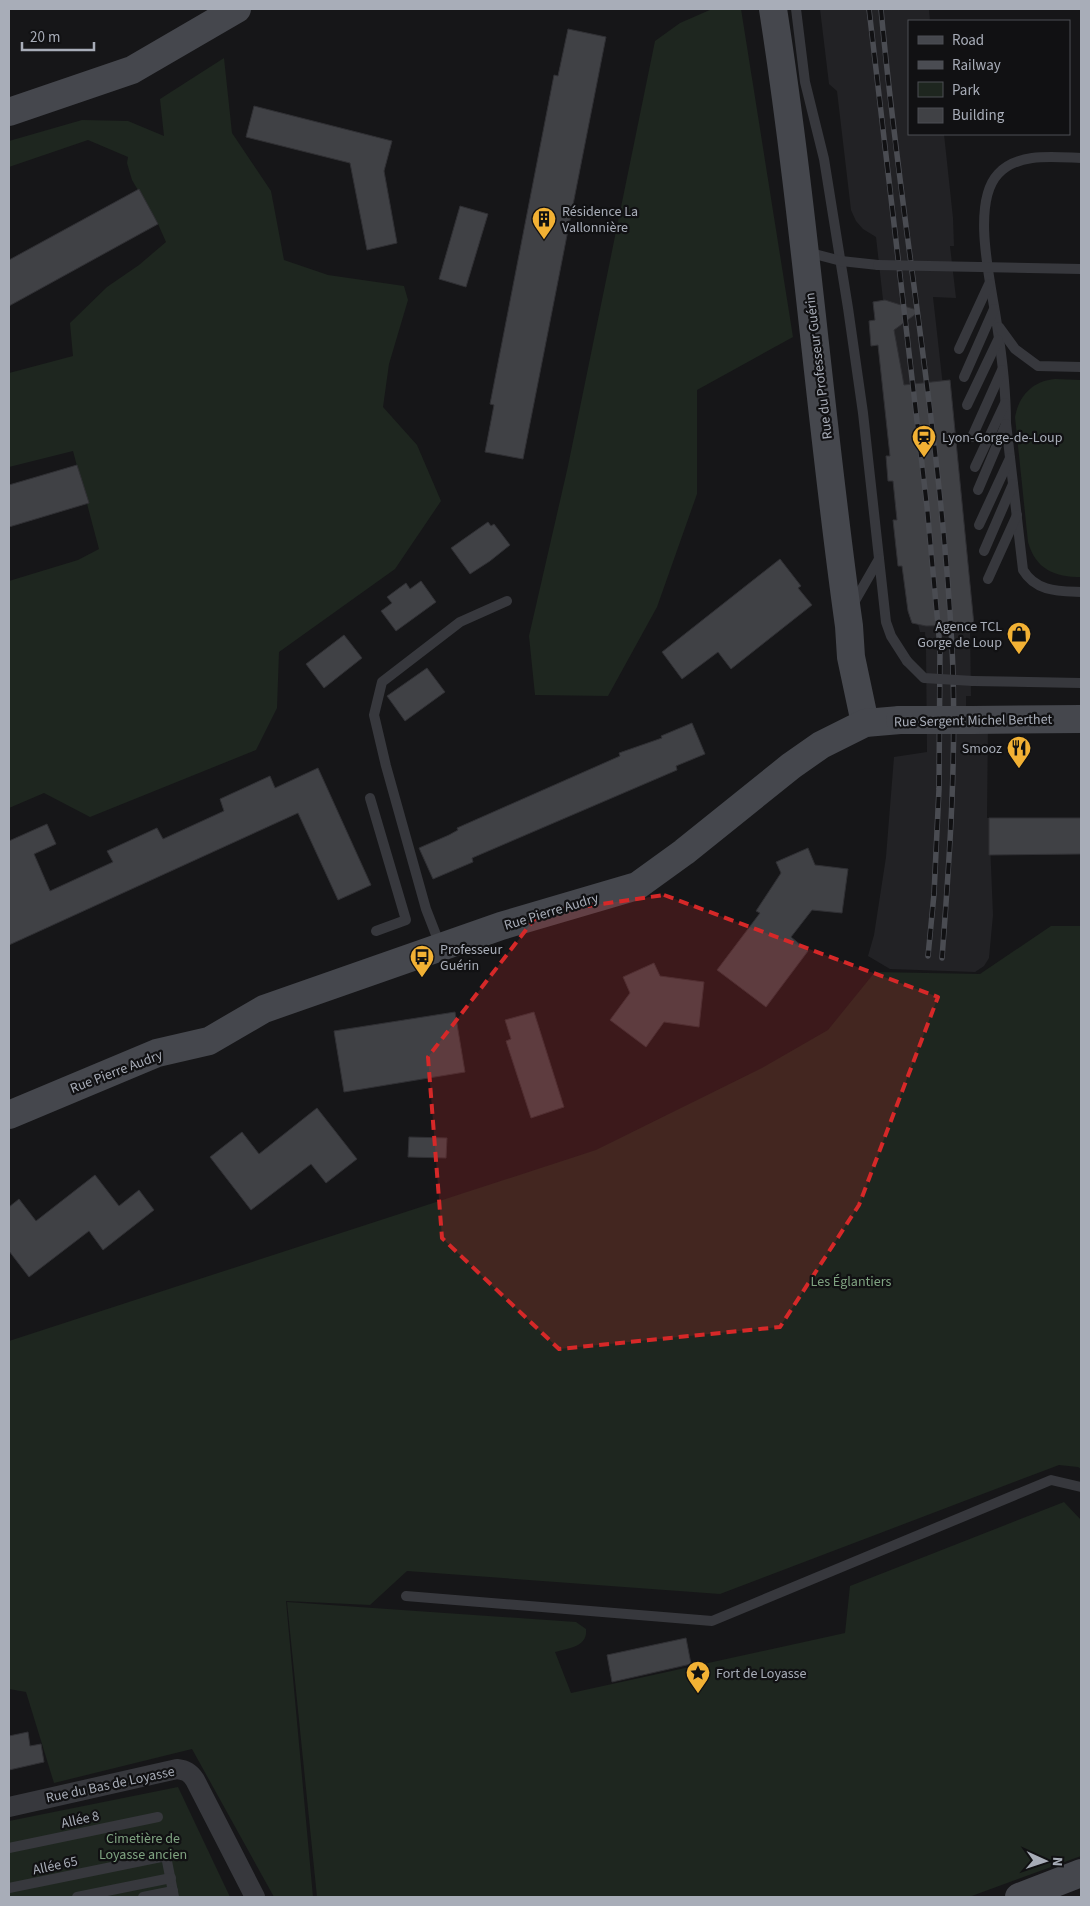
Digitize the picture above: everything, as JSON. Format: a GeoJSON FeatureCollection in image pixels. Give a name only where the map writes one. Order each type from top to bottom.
{"type":"FeatureCollection","features":[{"type":"Feature","properties":{"kind":"main road"},"geometry":{"type":"LineString","coordinates":[[9,112],[132,70],[236,9]]}},
{"type":"Feature","properties":{"kind":"main road","name":"Rue du Professeur Guérin"},"geometry":{"type":"LineString","coordinates":[[773,9],[806,252],[848,614],[851,657],[865,723]]}},
{"type":"Feature","properties":{"kind":"main road","name":"Rue Sergent Michel Berthet"},"geometry":{"type":"LineString","coordinates":[[865,723],[900,720],[1081,719]]}},
{"type":"Feature","properties":{"kind":"main road","name":"Rue Pierre Audry"},"geometry":{"type":"LineString","coordinates":[[9,1115],[157,1054],[209,1041],[264,1008],[440,946],[638,886],[797,762],[821,745],[865,723]]}},
{"type":"Feature","properties":{"kind":"main road"},"geometry":{"type":"LineString","coordinates":[[1019,1897],[1081,1873]]}},
{"type":"Feature","properties":{"kind":"street","name":"Rue du Bas de Loyasse"},"geometry":{"type":"LineString","coordinates":[[9,1807],[168,1770],[184,1770],[192,1774],[255,1897]]}},
{"type":"Feature","properties":{"kind":"lane"},"geometry":{"type":"LineString","coordinates":[[796,9],[805,82],[824,159],[841,261],[863,413],[886,622],[891,636],[907,660],[924,678],[1081,683]]}},
{"type":"Feature","properties":{"kind":"lane"},"geometry":{"type":"LineString","coordinates":[[1081,158],[1040,157],[1010,165],[999,173],[991,183],[986,194],[985,212],[986,260],[999,339],[1006,400],[1006,423],[1018,514],[1021,564],[1026,576],[1036,584],[1051,591],[1081,592]]}},
{"type":"Feature","properties":{"kind":"lane"},"geometry":{"type":"LineString","coordinates":[[806,252],[841,261],[878,264],[1081,269]]}},
{"type":"Feature","properties":{"kind":"lane"},"geometry":{"type":"LineString","coordinates":[[959,349],[990,283]]}},
{"type":"Feature","properties":{"kind":"lane"},"geometry":{"type":"LineString","coordinates":[[964,377],[994,309]]}},
{"type":"Feature","properties":{"kind":"lane"},"geometry":{"type":"LineString","coordinates":[[997,324],[1015,349],[1038,366],[1081,367]]}},
{"type":"Feature","properties":{"kind":"lane"},"geometry":{"type":"LineString","coordinates":[[967,406],[999,339]]}},
{"type":"Feature","properties":{"kind":"lane"},"geometry":{"type":"LineString","coordinates":[[972,437],[1002,369]]}},
{"type":"Feature","properties":{"kind":"lane"},"geometry":{"type":"LineString","coordinates":[[975,467],[1006,400]]}},
{"type":"Feature","properties":{"kind":"lane"},"geometry":{"type":"LineString","coordinates":[[978,490],[1006,423]]}},
{"type":"Feature","properties":{"kind":"lane"},"geometry":{"type":"LineString","coordinates":[[979,525],[1010,457]]}},
{"type":"Feature","properties":{"kind":"lane"},"geometry":{"type":"LineString","coordinates":[[984,551],[1013,483]]}},
{"type":"Feature","properties":{"kind":"lane"},"geometry":{"type":"LineString","coordinates":[[988,579],[1018,514]]}},
{"type":"Feature","properties":{"kind":"lane"},"geometry":{"type":"LineString","coordinates":[[848,614],[879,559]]}},
{"type":"Feature","properties":{"kind":"lane"},"geometry":{"type":"LineString","coordinates":[[440,946],[424,899],[386,766],[374,715],[382,682],[460,622],[508,601]]}},
{"type":"Feature","properties":{"kind":"lane"},"geometry":{"type":"LineString","coordinates":[[370,798],[406,920],[376,931]]}},
{"type":"Feature","properties":{"kind":"lane"},"geometry":{"type":"LineString","coordinates":[[406,1596],[712,1620],[1051,1480],[1081,1487]]}},
{"type":"Feature","properties":{"kind":"lane","name":"Allée 8"},"geometry":{"type":"LineString","coordinates":[[9,1848],[158,1817]]}},
{"type":"Feature","properties":{"kind":"lane","name":"Allée 65"},"geometry":{"type":"LineString","coordinates":[[9,1888],[166,1856],[171,1878]]}},
{"type":"Feature","properties":{"kind":"lane"},"geometry":{"type":"LineString","coordinates":[[77,1897],[171,1878],[174,1894],[144,1897]]}},
{"type":"Feature","properties":{"kind":"highlighted area"},"geometry":{"type":"Polygon","coordinates":[[[664,895],[938,997],[859,1205],[780,1327],[559,1349],[442,1238],[428,1057],[539,913],[664,895]]]}},
{"type":"Feature","properties":{"kind":"shaded area"},"geometry":{"type":"Polygon","coordinates":[[[820,9],[929,9],[930,20],[908,20],[908,135],[944,135],[953,218],[954,246],[950,246],[956,298],[933,297],[970,627],[971,696],[966,696],[966,721],[988,721],[987,818],[989,818],[993,915],[989,958],[984,966],[975,972],[890,969],[868,956],[874,935],[886,857],[894,757],[927,752],[926,650],[925,632],[920,632],[918,624],[911,621],[905,587],[911,587],[908,524],[876,237],[863,229],[856,221],[851,210],[837,91],[829,84],[820,9]]]}},
{"type":"Feature","properties":{"kind":"green space"},"geometry":{"type":"Polygon","coordinates":[[[712,9],[741,9],[793,337],[697,390],[697,494],[657,607],[608,696],[535,695],[529,636],[568,466],[655,41],[680,23],[712,9]]]}},
{"type":"Feature","properties":{"kind":"green space"},"geometry":{"type":"Polygon","coordinates":[[[224,58],[232,133],[271,191],[284,260],[328,275],[404,286],[408,300],[389,364],[383,407],[417,445],[441,501],[395,569],[279,652],[277,708],[256,750],[90,817],[44,793],[9,808],[9,581],[78,560],[99,549],[73,451],[9,467],[9,373],[73,356],[70,323],[107,287],[139,265],[166,242],[158,224],[132,180],[127,163],[128,157],[88,140],[9,167],[9,141],[82,120],[128,121],[164,136],[160,99],[224,58]]]}},
{"type":"Feature","properties":{"kind":"green space"},"geometry":{"type":"Polygon","coordinates":[[[1047,380],[1081,380],[1081,577],[1072,577],[1048,570],[1036,559],[1028,542],[1015,417],[1020,402],[1028,390],[1047,380]]]}},
{"type":"Feature","properties":{"kind":"green space","name":"Les Églantiers"},"geometry":{"type":"Polygon","coordinates":[[[1051,926],[1081,926],[1081,1469],[1059,1465],[720,1594],[407,1571],[370,1605],[286,1601],[313,1897],[274,1897],[192,1749],[54,1783],[26,1692],[9,1689],[9,1341],[596,1150],[762,1068],[828,1030],[875,972],[980,974],[1051,926]]]}},
{"type":"Feature","properties":{"kind":"green space"},"geometry":{"type":"Polygon","coordinates":[[[1064,1502],[1081,1520],[1081,1856],[969,1897],[317,1897],[287,1602],[576,1622],[586,1629],[584,1640],[576,1646],[555,1652],[571,1693],[845,1633],[850,1586],[1064,1502]]]}},
{"type":"Feature","properties":{"kind":"green space","name":"Cimetière de Loyasse ancien"},"geometry":{"type":"Polygon","coordinates":[[[178,1787],[230,1897],[9,1897],[9,1821],[178,1787]]]}},
{"type":"Feature","properties":{"kind":"building","name":"Résidence La Vallonnière"},"geometry":{"type":"Polygon","coordinates":[[[568,29],[606,37],[523,459],[485,452],[494,405],[490,404],[554,75],[558,76],[568,29]]]}},
{"type":"Feature","properties":{"kind":"building"},"geometry":{"type":"Polygon","coordinates":[[[254,106],[392,141],[384,171],[397,243],[367,250],[350,163],[246,137],[254,106]]]}},
{"type":"Feature","properties":{"kind":"building"},"geometry":{"type":"Polygon","coordinates":[[[139,189],[158,224],[9,306],[9,260],[139,189]]]}},
{"type":"Feature","properties":{"kind":"building"},"geometry":{"type":"Polygon","coordinates":[[[460,206],[488,214],[466,287],[439,279],[460,206]]]}},
{"type":"Feature","properties":{"kind":"building"},"geometry":{"type":"Polygon","coordinates":[[[885,300],[920,311],[894,330],[904,385],[950,380],[974,625],[926,626],[912,623],[908,611],[902,566],[898,566],[893,520],[897,520],[893,481],[888,481],[886,456],[890,456],[878,345],[871,346],[869,321],[875,320],[873,302],[885,300]]]}},
{"type":"Feature","properties":{"kind":"building"},"geometry":{"type":"Polygon","coordinates":[[[77,465],[89,503],[9,527],[9,485],[77,465]]]}},
{"type":"Feature","properties":{"kind":"building"},"geometry":{"type":"Polygon","coordinates":[[[488,522],[491,526],[494,524],[510,545],[470,574],[451,548],[488,522]]]}},
{"type":"Feature","properties":{"kind":"building"},"geometry":{"type":"Polygon","coordinates":[[[780,559],[801,586],[798,588],[812,605],[731,669],[718,652],[682,679],[662,652],[780,559]]]}},
{"type":"Feature","properties":{"kind":"building"},"geometry":{"type":"Polygon","coordinates":[[[421,581],[436,602],[396,631],[381,611],[392,603],[387,597],[406,583],[410,589],[421,581]]]}},
{"type":"Feature","properties":{"kind":"building"},"geometry":{"type":"Polygon","coordinates":[[[344,635],[362,658],[324,688],[306,664],[344,635]]]}},
{"type":"Feature","properties":{"kind":"building"},"geometry":{"type":"Polygon","coordinates":[[[427,668],[445,692],[405,721],[387,696],[427,668]]]}},
{"type":"Feature","properties":{"kind":"building"},"geometry":{"type":"Polygon","coordinates":[[[692,723],[705,754],[676,766],[677,770],[472,858],[473,862],[433,879],[419,848],[449,835],[458,830],[457,828],[620,756],[619,753],[662,738],[661,736],[692,723]]]}},
{"type":"Feature","properties":{"kind":"building"},"geometry":{"type":"Polygon","coordinates":[[[318,768],[371,885],[338,900],[298,813],[9,945],[9,841],[47,824],[56,844],[34,854],[50,891],[113,862],[107,851],[157,828],[163,839],[224,811],[220,799],[270,776],[275,788],[318,768]]]}},
{"type":"Feature","properties":{"kind":"building"},"geometry":{"type":"Polygon","coordinates":[[[989,818],[1081,818],[1081,854],[989,855],[989,818]]]}},
{"type":"Feature","properties":{"kind":"building"},"geometry":{"type":"Polygon","coordinates":[[[808,848],[815,865],[848,869],[842,913],[812,910],[791,937],[808,951],[766,1007],[717,970],[760,913],[756,911],[781,873],[776,862],[808,848]]]}},
{"type":"Feature","properties":{"kind":"building"},"geometry":{"type":"Polygon","coordinates":[[[654,963],[660,976],[704,982],[699,1027],[664,1022],[646,1047],[610,1020],[630,993],[623,977],[654,963]]]}},
{"type":"Feature","properties":{"kind":"building"},"geometry":{"type":"Polygon","coordinates":[[[455,1012],[465,1072],[344,1092],[334,1031],[455,1012]]]}},
{"type":"Feature","properties":{"kind":"building"},"geometry":{"type":"Polygon","coordinates":[[[534,1012],[564,1107],[531,1118],[506,1041],[511,1039],[505,1020],[534,1012]]]}},
{"type":"Feature","properties":{"kind":"building"},"geometry":{"type":"Polygon","coordinates":[[[317,1108],[357,1159],[326,1183],[311,1164],[251,1210],[210,1157],[242,1132],[259,1154],[317,1108]]]}},
{"type":"Feature","properties":{"kind":"building"},"geometry":{"type":"Polygon","coordinates":[[[409,1137],[447,1138],[446,1158],[408,1157],[409,1137]]]}},
{"type":"Feature","properties":{"kind":"building"},"geometry":{"type":"Polygon","coordinates":[[[95,1175],[119,1206],[139,1190],[154,1210],[103,1250],[89,1231],[29,1277],[9,1251],[9,1207],[19,1199],[36,1221],[95,1175]]]}},
{"type":"Feature","properties":{"kind":"building"},"geometry":{"type":"Polygon","coordinates":[[[686,1638],[691,1664],[612,1682],[607,1655],[686,1638]]]}},
{"type":"Feature","properties":{"kind":"building"},"geometry":{"type":"Polygon","coordinates":[[[28,1732],[30,1746],[41,1744],[44,1762],[9,1770],[9,1736],[28,1732]]]}},
{"type":"Feature","properties":{"kind":"railway"},"geometry":{"type":"LineString","coordinates":[[869,9],[927,507],[940,647],[939,789],[934,894],[928,956]]}},
{"type":"Feature","properties":{"kind":"railway"},"geometry":{"type":"LineString","coordinates":[[881,9],[889,89],[930,407],[947,567],[954,725],[950,841],[942,958]]}},
{"type":"Feature","properties":{"kind":"place","name":"Résidence La Vallonnière"},"geometry":{"type":"Point","coordinates":[544,240]}},
{"type":"Feature","properties":{"kind":"place","name":"Lyon-Gorge-de-Loup"},"geometry":{"type":"Point","coordinates":[924,458]}},
{"type":"Feature","properties":{"kind":"place","name":"Agence TCL Gorge de Loup"},"geometry":{"type":"Point","coordinates":[1019,655]}},
{"type":"Feature","properties":{"kind":"place","name":"Smooz"},"geometry":{"type":"Point","coordinates":[1019,769]}},
{"type":"Feature","properties":{"kind":"place","name":"Professeur Guérin"},"geometry":{"type":"Point","coordinates":[422,978]}},
{"type":"Feature","properties":{"kind":"place","name":"Fort de Loyasse"},"geometry":{"type":"Point","coordinates":[698,1694]}}]}
